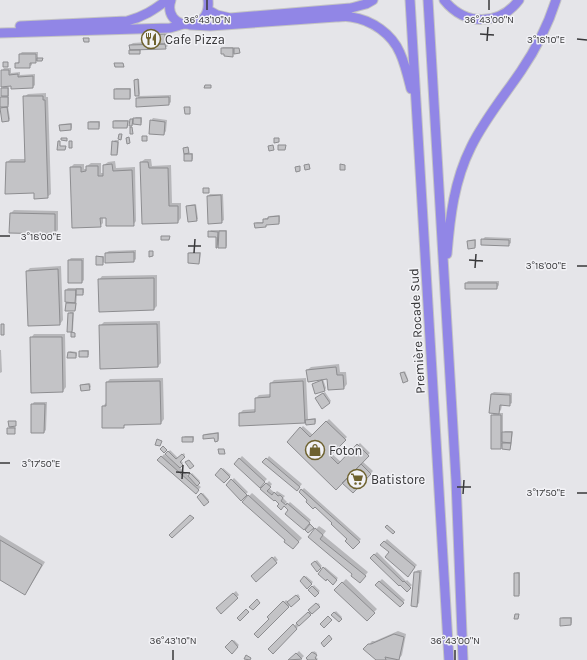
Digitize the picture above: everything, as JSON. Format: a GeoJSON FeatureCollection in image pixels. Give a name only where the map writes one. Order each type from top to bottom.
{"type":"FeatureCollection","features":[{"type":"Feature","properties":{"kind":"highway"},"geometry":{"type":"LineString","coordinates":[[0,27],[127,21],[139,18],[167,0]]}},
{"type":"Feature","properties":{"kind":"highway"},"geometry":{"type":"LineString","coordinates":[[171,0],[169,7],[172,16],[175,20],[187,25],[210,26],[336,17],[351,17],[366,21],[380,28],[392,39],[400,53],[416,104]]}},
{"type":"Feature","properties":{"kind":"highway"},"geometry":{"type":"LineString","coordinates":[[0,33],[170,28],[187,25],[202,20],[208,10],[208,0]]}},
{"type":"Feature","properties":{"kind":"highway"},"geometry":{"type":"LineString","coordinates":[[208,10],[217,15],[230,18],[351,8],[366,4],[373,0]]}},
{"type":"Feature","properties":{"kind":"highway","name":"Première Rocade Sud"},"geometry":{"type":"LineString","coordinates":[[410,0],[449,660]]}},
{"type":"Feature","properties":{"kind":"highway"},"geometry":{"type":"LineString","coordinates":[[428,0],[455,472],[463,660]]}},
{"type":"Feature","properties":{"kind":"highway"},"geometry":{"type":"LineString","coordinates":[[444,0],[451,8],[467,17],[487,19],[504,14],[514,7],[519,0]]}},
{"type":"Feature","properties":{"kind":"highway"},"geometry":{"type":"LineString","coordinates":[[444,285],[450,215],[464,163],[482,128],[536,47],[546,27],[556,0]]}},
{"type":"Feature","properties":{"kind":"building"},"geometry":{"type":"Polygon","coordinates":[[[165,34],[165,44],[146,44],[146,35],[165,34]]]}},
{"type":"Feature","properties":{"kind":"building"},"geometry":{"type":"Polygon","coordinates":[[[83,38],[89,38],[89,42],[84,42],[83,38]]]}},
{"type":"Feature","properties":{"kind":"building"},"geometry":{"type":"Polygon","coordinates":[[[165,44],[166,49],[130,50],[129,45],[165,44]]]}},
{"type":"Feature","properties":{"kind":"building"},"geometry":{"type":"Polygon","coordinates":[[[221,48],[233,48],[233,57],[224,56],[224,54],[221,54],[221,48]]]}},
{"type":"Feature","properties":{"kind":"building"},"geometry":{"type":"Polygon","coordinates":[[[234,48],[239,48],[240,53],[234,54],[234,48]]]}},
{"type":"Feature","properties":{"kind":"building"},"geometry":{"type":"Polygon","coordinates":[[[129,50],[140,50],[140,54],[129,54],[129,50]]]}},
{"type":"Feature","properties":{"kind":"building"},"geometry":{"type":"Polygon","coordinates":[[[19,54],[36,54],[36,63],[30,63],[30,68],[15,68],[15,63],[19,63],[19,54]]]}},
{"type":"Feature","properties":{"kind":"building"},"geometry":{"type":"Polygon","coordinates":[[[37,58],[43,58],[42,61],[37,61],[37,58]]]}},
{"type":"Feature","properties":{"kind":"building"},"geometry":{"type":"Polygon","coordinates":[[[3,62],[8,62],[8,67],[3,67],[3,62]]]}},
{"type":"Feature","properties":{"kind":"building"},"geometry":{"type":"Polygon","coordinates":[[[114,63],[123,63],[124,67],[115,67],[114,63]]]}},
{"type":"Feature","properties":{"kind":"building"},"geometry":{"type":"Polygon","coordinates":[[[1,70],[9,70],[9,75],[18,74],[18,77],[33,76],[33,88],[11,89],[11,86],[1,87],[1,70]]]}},
{"type":"Feature","properties":{"kind":"building"},"geometry":{"type":"Polygon","coordinates":[[[138,79],[139,96],[135,96],[134,80],[138,79]]]}},
{"type":"Feature","properties":{"kind":"building"},"geometry":{"type":"Polygon","coordinates":[[[205,85],[211,85],[211,88],[204,88],[205,85]]]}},
{"type":"Feature","properties":{"kind":"building"},"geometry":{"type":"Polygon","coordinates":[[[1,88],[8,88],[8,96],[1,96],[1,88]]]}},
{"type":"Feature","properties":{"kind":"building"},"geometry":{"type":"Polygon","coordinates":[[[114,89],[130,89],[130,99],[114,99],[114,89]]]}},
{"type":"Feature","properties":{"kind":"building"},"geometry":{"type":"Polygon","coordinates":[[[23,96],[43,96],[43,100],[45,100],[48,198],[34,199],[34,193],[5,194],[6,162],[25,162],[23,96]]]}},
{"type":"Feature","properties":{"kind":"building"},"geometry":{"type":"Polygon","coordinates":[[[0,97],[8,97],[8,107],[0,107],[0,97]]]}},
{"type":"Feature","properties":{"kind":"building"},"geometry":{"type":"Polygon","coordinates":[[[169,97],[169,105],[136,107],[136,98],[169,97]]]}},
{"type":"Feature","properties":{"kind":"building"},"geometry":{"type":"Polygon","coordinates":[[[7,107],[9,121],[2,122],[0,108],[7,107]]]}},
{"type":"Feature","properties":{"kind":"building"},"geometry":{"type":"Polygon","coordinates":[[[184,107],[190,107],[190,114],[185,114],[184,107]]]}},
{"type":"Feature","properties":{"kind":"building"},"geometry":{"type":"Polygon","coordinates":[[[133,118],[141,118],[141,125],[133,124],[133,118]]]}},
{"type":"Feature","properties":{"kind":"building"},"geometry":{"type":"Polygon","coordinates":[[[130,119],[133,119],[132,126],[129,126],[130,119]]]}},
{"type":"Feature","properties":{"kind":"building"},"geometry":{"type":"Polygon","coordinates":[[[150,120],[165,122],[164,135],[149,134],[150,120]]]}},
{"type":"Feature","properties":{"kind":"building"},"geometry":{"type":"Polygon","coordinates":[[[113,121],[128,121],[127,128],[113,128],[113,121]]]}},
{"type":"Feature","properties":{"kind":"building"},"geometry":{"type":"Polygon","coordinates":[[[88,122],[99,122],[99,129],[88,129],[88,122]]]}},
{"type":"Feature","properties":{"kind":"building"},"geometry":{"type":"Polygon","coordinates":[[[71,124],[71,130],[60,131],[59,125],[71,124]]]}},
{"type":"Feature","properties":{"kind":"building"},"geometry":{"type":"Polygon","coordinates":[[[130,127],[132,127],[133,134],[130,134],[130,127]]]}},
{"type":"Feature","properties":{"kind":"building"},"geometry":{"type":"Polygon","coordinates":[[[119,134],[122,134],[121,140],[118,139],[119,134]]]}},
{"type":"Feature","properties":{"kind":"building"},"geometry":{"type":"Polygon","coordinates":[[[142,136],[147,136],[147,141],[142,141],[142,136]]]}},
{"type":"Feature","properties":{"kind":"building"},"geometry":{"type":"Polygon","coordinates":[[[129,137],[130,143],[127,144],[126,138],[129,137]]]}},
{"type":"Feature","properties":{"kind":"building"},"geometry":{"type":"Polygon","coordinates":[[[61,138],[67,138],[67,141],[61,140],[61,138]]]}},
{"type":"Feature","properties":{"kind":"building"},"geometry":{"type":"Polygon","coordinates":[[[274,138],[279,138],[279,142],[274,143],[274,138]]]}},
{"type":"Feature","properties":{"kind":"building"},"geometry":{"type":"Polygon","coordinates":[[[58,141],[60,141],[60,146],[66,146],[65,150],[57,150],[58,141]]]}},
{"type":"Feature","properties":{"kind":"building"},"geometry":{"type":"Polygon","coordinates":[[[69,141],[72,141],[72,148],[69,148],[69,141]]]}},
{"type":"Feature","properties":{"kind":"building"},"geometry":{"type":"Polygon","coordinates":[[[112,141],[118,142],[117,155],[111,155],[112,141]]]}},
{"type":"Feature","properties":{"kind":"building"},"geometry":{"type":"Polygon","coordinates":[[[273,145],[274,150],[269,151],[268,146],[273,145]]]}},
{"type":"Feature","properties":{"kind":"building"},"geometry":{"type":"Polygon","coordinates":[[[278,145],[286,145],[285,150],[278,150],[278,145]]]}},
{"type":"Feature","properties":{"kind":"building"},"geometry":{"type":"Polygon","coordinates":[[[188,147],[189,153],[184,154],[183,148],[188,147]]]}},
{"type":"Feature","properties":{"kind":"building"},"geometry":{"type":"Polygon","coordinates":[[[184,154],[192,154],[192,161],[184,161],[184,154]]]}},
{"type":"Feature","properties":{"kind":"building"},"geometry":{"type":"Polygon","coordinates":[[[140,162],[148,162],[149,168],[168,168],[169,206],[178,206],[178,223],[142,224],[140,162]]]}},
{"type":"Feature","properties":{"kind":"building"},"geometry":{"type":"Polygon","coordinates":[[[112,164],[113,171],[132,170],[134,226],[106,226],[106,218],[100,218],[101,227],[72,228],[70,167],[81,167],[81,172],[86,171],[86,166],[98,166],[98,176],[103,176],[103,165],[112,164]]]}},
{"type":"Feature","properties":{"kind":"building"},"geometry":{"type":"Polygon","coordinates":[[[309,164],[310,169],[305,170],[304,165],[309,164]]]}},
{"type":"Feature","properties":{"kind":"building"},"geometry":{"type":"Polygon","coordinates":[[[340,164],[345,165],[345,170],[340,170],[340,164]]]}},
{"type":"Feature","properties":{"kind":"building"},"geometry":{"type":"Polygon","coordinates":[[[300,166],[300,171],[296,172],[295,167],[300,166]]]}},
{"type":"Feature","properties":{"kind":"building"},"geometry":{"type":"Polygon","coordinates":[[[203,188],[209,188],[209,193],[203,193],[203,188]]]}},
{"type":"Feature","properties":{"kind":"building"},"geometry":{"type":"Polygon","coordinates":[[[221,195],[222,223],[208,224],[207,196],[221,195]]]}},
{"type":"Feature","properties":{"kind":"building"},"geometry":{"type":"Polygon","coordinates":[[[195,205],[197,221],[188,222],[186,206],[195,205]]]}},
{"type":"Feature","properties":{"kind":"building"},"geometry":{"type":"Polygon","coordinates":[[[10,213],[55,214],[55,234],[9,233],[10,213]]]}},
{"type":"Feature","properties":{"kind":"building"},"geometry":{"type":"Polygon","coordinates":[[[279,216],[279,224],[255,228],[254,223],[263,223],[263,219],[279,216]]]}},
{"type":"Feature","properties":{"kind":"building"},"geometry":{"type":"Polygon","coordinates":[[[208,231],[218,232],[217,248],[216,237],[208,237],[208,231]]]}},
{"type":"Feature","properties":{"kind":"building"},"geometry":{"type":"Polygon","coordinates":[[[219,231],[226,231],[226,248],[218,248],[219,231]]]}},
{"type":"Feature","properties":{"kind":"building"},"geometry":{"type":"Polygon","coordinates":[[[46,234],[51,235],[51,239],[45,239],[46,234]]]}},
{"type":"Feature","properties":{"kind":"building"},"geometry":{"type":"Polygon","coordinates":[[[161,236],[170,236],[169,240],[161,240],[161,236]]]}},
{"type":"Feature","properties":{"kind":"building"},"geometry":{"type":"Polygon","coordinates":[[[481,239],[509,240],[509,246],[481,245],[481,239]]]}},
{"type":"Feature","properties":{"kind":"building"},"geometry":{"type":"Polygon","coordinates":[[[475,240],[475,248],[468,249],[467,241],[475,240]]]}},
{"type":"Feature","properties":{"kind":"building"},"geometry":{"type":"Polygon","coordinates":[[[149,251],[153,251],[153,256],[149,257],[149,251]]]}},
{"type":"Feature","properties":{"kind":"building"},"geometry":{"type":"Polygon","coordinates":[[[134,252],[134,262],[105,263],[105,253],[134,252]]]}},
{"type":"Feature","properties":{"kind":"building"},"geometry":{"type":"Polygon","coordinates":[[[188,253],[200,253],[199,264],[188,263],[188,253]]]}},
{"type":"Feature","properties":{"kind":"building"},"geometry":{"type":"Polygon","coordinates":[[[96,256],[103,257],[103,265],[96,265],[96,256]]]}},
{"type":"Feature","properties":{"kind":"building"},"geometry":{"type":"Polygon","coordinates":[[[68,260],[82,260],[82,283],[68,283],[68,260]]]}},
{"type":"Feature","properties":{"kind":"building"},"geometry":{"type":"Polygon","coordinates":[[[58,269],[60,325],[28,326],[26,271],[58,269]]]}},
{"type":"Feature","properties":{"kind":"building"},"geometry":{"type":"Polygon","coordinates":[[[154,278],[154,310],[99,312],[98,279],[154,278]]]}},
{"type":"Feature","properties":{"kind":"building"},"geometry":{"type":"Polygon","coordinates":[[[465,283],[497,283],[497,289],[465,289],[465,283]]]}},
{"type":"Feature","properties":{"kind":"building"},"geometry":{"type":"Polygon","coordinates":[[[76,289],[83,289],[83,295],[76,295],[76,289]]]}},
{"type":"Feature","properties":{"kind":"building"},"geometry":{"type":"Polygon","coordinates":[[[65,290],[76,290],[75,303],[65,302],[65,290]]]}},
{"type":"Feature","properties":{"kind":"building"},"geometry":{"type":"Polygon","coordinates":[[[66,303],[76,303],[75,311],[65,311],[66,303]]]}},
{"type":"Feature","properties":{"kind":"building"},"geometry":{"type":"Polygon","coordinates":[[[68,313],[73,313],[72,332],[67,332],[68,313]]]}},
{"type":"Feature","properties":{"kind":"building"},"geometry":{"type":"Polygon","coordinates":[[[1,324],[4,324],[4,335],[1,335],[1,324]]]}},
{"type":"Feature","properties":{"kind":"building"},"geometry":{"type":"Polygon","coordinates":[[[157,324],[158,367],[100,369],[99,325],[157,324]]]}},
{"type":"Feature","properties":{"kind":"building"},"geometry":{"type":"Polygon","coordinates":[[[71,332],[75,333],[75,337],[71,337],[71,332]]]}},
{"type":"Feature","properties":{"kind":"building"},"geometry":{"type":"Polygon","coordinates":[[[30,337],[62,337],[63,392],[31,393],[30,337]]]}},
{"type":"Feature","properties":{"kind":"building"},"geometry":{"type":"Polygon","coordinates":[[[79,351],[88,351],[88,357],[79,357],[79,351]]]}},
{"type":"Feature","properties":{"kind":"building"},"geometry":{"type":"Polygon","coordinates":[[[68,352],[76,353],[76,358],[67,358],[68,352]]]}},
{"type":"Feature","properties":{"kind":"building"},"geometry":{"type":"Polygon","coordinates":[[[336,367],[337,375],[343,375],[344,389],[328,390],[327,379],[308,382],[306,370],[336,367]]]}},
{"type":"Feature","properties":{"kind":"building"},"geometry":{"type":"Polygon","coordinates":[[[404,372],[408,381],[403,383],[400,373],[404,372]]]}},
{"type":"Feature","properties":{"kind":"building"},"geometry":{"type":"Polygon","coordinates":[[[322,380],[325,391],[315,394],[312,384],[322,380]]]}},
{"type":"Feature","properties":{"kind":"building"},"geometry":{"type":"Polygon","coordinates":[[[160,381],[161,424],[124,425],[124,428],[102,428],[102,406],[106,406],[106,382],[160,381]]]}},
{"type":"Feature","properties":{"kind":"building"},"geometry":{"type":"Polygon","coordinates":[[[303,381],[305,423],[239,426],[239,413],[255,412],[255,398],[270,397],[270,383],[303,381]]]}},
{"type":"Feature","properties":{"kind":"building"},"geometry":{"type":"Polygon","coordinates":[[[89,384],[90,390],[81,391],[80,385],[89,384]]]}},
{"type":"Feature","properties":{"kind":"building"},"geometry":{"type":"Polygon","coordinates":[[[323,393],[330,403],[322,409],[315,398],[323,393]]]}},
{"type":"Feature","properties":{"kind":"building"},"geometry":{"type":"Polygon","coordinates":[[[491,394],[510,395],[510,406],[500,405],[499,414],[489,413],[491,394]]]}},
{"type":"Feature","properties":{"kind":"building"},"geometry":{"type":"Polygon","coordinates":[[[31,404],[45,404],[44,433],[31,433],[31,404]]]}},
{"type":"Feature","properties":{"kind":"building"},"geometry":{"type":"Polygon","coordinates":[[[491,415],[501,415],[501,449],[491,449],[491,415]]]}},
{"type":"Feature","properties":{"kind":"building"},"geometry":{"type":"Polygon","coordinates":[[[315,419],[315,424],[306,425],[305,420],[315,419]]]}},
{"type":"Feature","properties":{"kind":"building"},"geometry":{"type":"Polygon","coordinates":[[[8,421],[16,421],[16,426],[9,427],[8,421]]]}},
{"type":"Feature","properties":{"kind":"building","name":"Foton"},"geometry":{"type":"Polygon","coordinates":[[[326,421],[346,440],[330,456],[338,464],[357,444],[369,456],[336,490],[287,442],[300,427],[310,437],[326,421]]]}},
{"type":"Feature","properties":{"kind":"building"},"geometry":{"type":"Polygon","coordinates":[[[7,428],[15,428],[15,434],[7,434],[7,428]]]}},
{"type":"Feature","properties":{"kind":"building"},"geometry":{"type":"Polygon","coordinates":[[[502,432],[512,432],[511,443],[502,442],[502,432]]]}},
{"type":"Feature","properties":{"kind":"building"},"geometry":{"type":"Polygon","coordinates":[[[218,433],[218,441],[215,442],[214,438],[203,439],[203,435],[218,433]]]}},
{"type":"Feature","properties":{"kind":"building"},"geometry":{"type":"Polygon","coordinates":[[[182,437],[193,437],[193,442],[182,442],[182,437]]]}},
{"type":"Feature","properties":{"kind":"building"},"geometry":{"type":"Polygon","coordinates":[[[157,439],[162,441],[160,446],[155,445],[157,439]]]}},
{"type":"Feature","properties":{"kind":"building"},"geometry":{"type":"Polygon","coordinates":[[[502,443],[511,443],[510,450],[502,449],[502,443]]]}},
{"type":"Feature","properties":{"kind":"building"},"geometry":{"type":"Polygon","coordinates":[[[163,446],[167,450],[164,453],[160,449],[163,446]]]}},
{"type":"Feature","properties":{"kind":"building"},"geometry":{"type":"Polygon","coordinates":[[[218,449],[224,449],[225,454],[219,454],[218,449]]]}},
{"type":"Feature","properties":{"kind":"building"},"geometry":{"type":"Polygon","coordinates":[[[168,451],[176,459],[182,454],[185,457],[180,462],[183,465],[180,468],[165,454],[168,451]]]}},
{"type":"Feature","properties":{"kind":"building"},"geometry":{"type":"Polygon","coordinates":[[[161,456],[199,490],[196,494],[157,460],[161,456]]]}},
{"type":"Feature","properties":{"kind":"building"},"geometry":{"type":"Polygon","coordinates":[[[239,458],[265,482],[260,488],[234,464],[239,458]]]}},
{"type":"Feature","properties":{"kind":"building"},"geometry":{"type":"Polygon","coordinates":[[[266,458],[300,487],[297,491],[262,462],[266,458]]]}},
{"type":"Feature","properties":{"kind":"building"},"geometry":{"type":"Polygon","coordinates":[[[189,460],[194,466],[190,469],[185,462],[189,460]]]}},
{"type":"Feature","properties":{"kind":"building","name":"Batistore"},"geometry":{"type":"Polygon","coordinates":[[[361,464],[371,474],[353,493],[342,483],[361,464]]]}},
{"type":"Feature","properties":{"kind":"building"},"geometry":{"type":"Polygon","coordinates":[[[221,468],[230,477],[224,483],[215,475],[221,468]]]}},
{"type":"Feature","properties":{"kind":"building"},"geometry":{"type":"Polygon","coordinates":[[[190,473],[200,483],[197,486],[188,476],[190,473]]]}},
{"type":"Feature","properties":{"kind":"building"},"geometry":{"type":"Polygon","coordinates":[[[231,479],[247,495],[241,501],[226,485],[231,479]]]}},
{"type":"Feature","properties":{"kind":"building"},"geometry":{"type":"Polygon","coordinates":[[[266,483],[271,487],[267,491],[272,495],[274,492],[278,496],[280,495],[283,498],[281,501],[286,505],[287,503],[310,523],[304,530],[285,514],[288,510],[284,506],[281,510],[277,506],[279,504],[275,500],[274,501],[260,489],[266,483]]]}},
{"type":"Feature","properties":{"kind":"building"},"geometry":{"type":"Polygon","coordinates":[[[301,489],[360,542],[353,549],[345,541],[347,539],[331,524],[332,523],[315,507],[313,509],[306,502],[307,500],[299,492],[301,489]]]}},
{"type":"Feature","properties":{"kind":"building"},"geometry":{"type":"Polygon","coordinates":[[[201,493],[209,502],[204,506],[197,497],[201,493]]]}},
{"type":"Feature","properties":{"kind":"building"},"geometry":{"type":"Polygon","coordinates":[[[248,495],[299,542],[293,549],[242,502],[248,495]]]}},
{"type":"Feature","properties":{"kind":"building"},"geometry":{"type":"Polygon","coordinates":[[[190,515],[194,518],[172,538],[169,535],[190,515]]]}},
{"type":"Feature","properties":{"kind":"building"},"geometry":{"type":"Polygon","coordinates":[[[310,524],[314,528],[308,533],[305,530],[310,524]]]}},
{"type":"Feature","properties":{"kind":"building"},"geometry":{"type":"Polygon","coordinates":[[[387,525],[395,532],[393,534],[385,527],[387,525]]]}},
{"type":"Feature","properties":{"kind":"building"},"geometry":{"type":"Polygon","coordinates":[[[315,528],[323,535],[320,539],[366,576],[360,583],[351,576],[352,574],[308,537],[315,528]]]}},
{"type":"Feature","properties":{"kind":"building"},"geometry":{"type":"Polygon","coordinates":[[[0,540],[42,565],[25,595],[0,580],[0,540]]]}},
{"type":"Feature","properties":{"kind":"building"},"geometry":{"type":"Polygon","coordinates":[[[384,541],[415,567],[408,577],[385,557],[389,552],[380,545],[384,541]]]}},
{"type":"Feature","properties":{"kind":"building"},"geometry":{"type":"Polygon","coordinates":[[[374,554],[411,588],[407,592],[370,558],[374,554]]]}},
{"type":"Feature","properties":{"kind":"building"},"geometry":{"type":"Polygon","coordinates":[[[272,557],[277,563],[256,582],[251,576],[272,557]]]}},
{"type":"Feature","properties":{"kind":"building"},"geometry":{"type":"Polygon","coordinates":[[[315,561],[321,568],[317,572],[311,564],[315,561]]]}},
{"type":"Feature","properties":{"kind":"building"},"geometry":{"type":"Polygon","coordinates":[[[323,567],[337,580],[333,585],[327,579],[326,581],[318,574],[323,567]]]}},
{"type":"Feature","properties":{"kind":"building"},"geometry":{"type":"Polygon","coordinates":[[[414,572],[420,572],[417,607],[411,606],[414,572]]]}},
{"type":"Feature","properties":{"kind":"building"},"geometry":{"type":"Polygon","coordinates":[[[514,573],[519,573],[519,596],[514,596],[514,573]]]}},
{"type":"Feature","properties":{"kind":"building"},"geometry":{"type":"Polygon","coordinates":[[[304,576],[312,584],[307,589],[300,581],[304,576]]]}},
{"type":"Feature","properties":{"kind":"building"},"geometry":{"type":"Polygon","coordinates":[[[379,581],[404,603],[400,607],[375,585],[379,581]]]}},
{"type":"Feature","properties":{"kind":"building"},"geometry":{"type":"Polygon","coordinates":[[[342,582],[375,613],[367,621],[334,590],[342,582]]]}},
{"type":"Feature","properties":{"kind":"building"},"geometry":{"type":"Polygon","coordinates":[[[312,586],[319,593],[315,597],[308,590],[312,586]]]}},
{"type":"Feature","properties":{"kind":"building"},"geometry":{"type":"Polygon","coordinates":[[[233,593],[238,598],[221,614],[216,608],[233,593]]]}},
{"type":"Feature","properties":{"kind":"building"},"geometry":{"type":"Polygon","coordinates":[[[296,595],[300,599],[291,607],[287,602],[296,595]]]}},
{"type":"Feature","properties":{"kind":"building"},"geometry":{"type":"Polygon","coordinates":[[[257,599],[260,603],[253,610],[249,607],[257,599]]]}},
{"type":"Feature","properties":{"kind":"building"},"geometry":{"type":"Polygon","coordinates":[[[283,601],[289,607],[258,638],[254,634],[269,619],[267,617],[283,601]]]}},
{"type":"Feature","properties":{"kind":"building"},"geometry":{"type":"Polygon","coordinates":[[[316,603],[320,607],[312,614],[308,610],[316,603]]]}},
{"type":"Feature","properties":{"kind":"building"},"geometry":{"type":"Polygon","coordinates":[[[246,609],[249,612],[240,621],[237,618],[246,609]]]}},
{"type":"Feature","properties":{"kind":"building"},"geometry":{"type":"Polygon","coordinates":[[[308,612],[311,615],[299,626],[296,623],[308,612]]]}},
{"type":"Feature","properties":{"kind":"building"},"geometry":{"type":"Polygon","coordinates":[[[334,612],[342,619],[339,622],[331,615],[334,612]]]}},
{"type":"Feature","properties":{"kind":"building"},"geometry":{"type":"Polygon","coordinates":[[[515,614],[519,614],[518,619],[514,619],[515,614]]]}},
{"type":"Feature","properties":{"kind":"building"},"geometry":{"type":"Polygon","coordinates":[[[328,616],[332,620],[324,628],[320,624],[328,616]]]}},
{"type":"Feature","properties":{"kind":"building"},"geometry":{"type":"Polygon","coordinates":[[[560,618],[571,618],[571,625],[560,626],[560,618]]]}},
{"type":"Feature","properties":{"kind":"building"},"geometry":{"type":"Polygon","coordinates":[[[293,624],[297,629],[273,654],[268,649],[293,624]]]}},
{"type":"Feature","properties":{"kind":"building"},"geometry":{"type":"Polygon","coordinates":[[[394,634],[404,637],[399,660],[385,657],[386,660],[376,660],[363,649],[368,644],[394,634]]]}},
{"type":"Feature","properties":{"kind":"building"},"geometry":{"type":"Polygon","coordinates":[[[329,635],[332,639],[324,647],[321,643],[329,635]]]}},
{"type":"Feature","properties":{"kind":"building"},"geometry":{"type":"Polygon","coordinates":[[[232,640],[238,647],[232,654],[225,647],[232,640]]]}},
{"type":"Feature","properties":{"kind":"building"},"geometry":{"type":"Polygon","coordinates":[[[312,652],[317,655],[315,658],[317,660],[308,660],[306,658],[312,652]]]}},
{"type":"Feature","properties":{"kind":"building"},"geometry":{"type":"Polygon","coordinates":[[[296,653],[302,659],[288,660],[296,653]]]}},
{"type":"Feature","properties":{"kind":"building"},"geometry":{"type":"Polygon","coordinates":[[[246,655],[251,658],[250,660],[244,659],[246,655]]]}},
{"type":"Feature","properties":{"kind":"place","name":"Cafe Pizza"},"geometry":{"type":"Point","coordinates":[151,39]}},
{"type":"Feature","properties":{"kind":"place","name":"Foton"},"geometry":{"type":"Point","coordinates":[315,450]}},
{"type":"Feature","properties":{"kind":"place","name":"Batistore"},"geometry":{"type":"Point","coordinates":[357,479]}}]}
